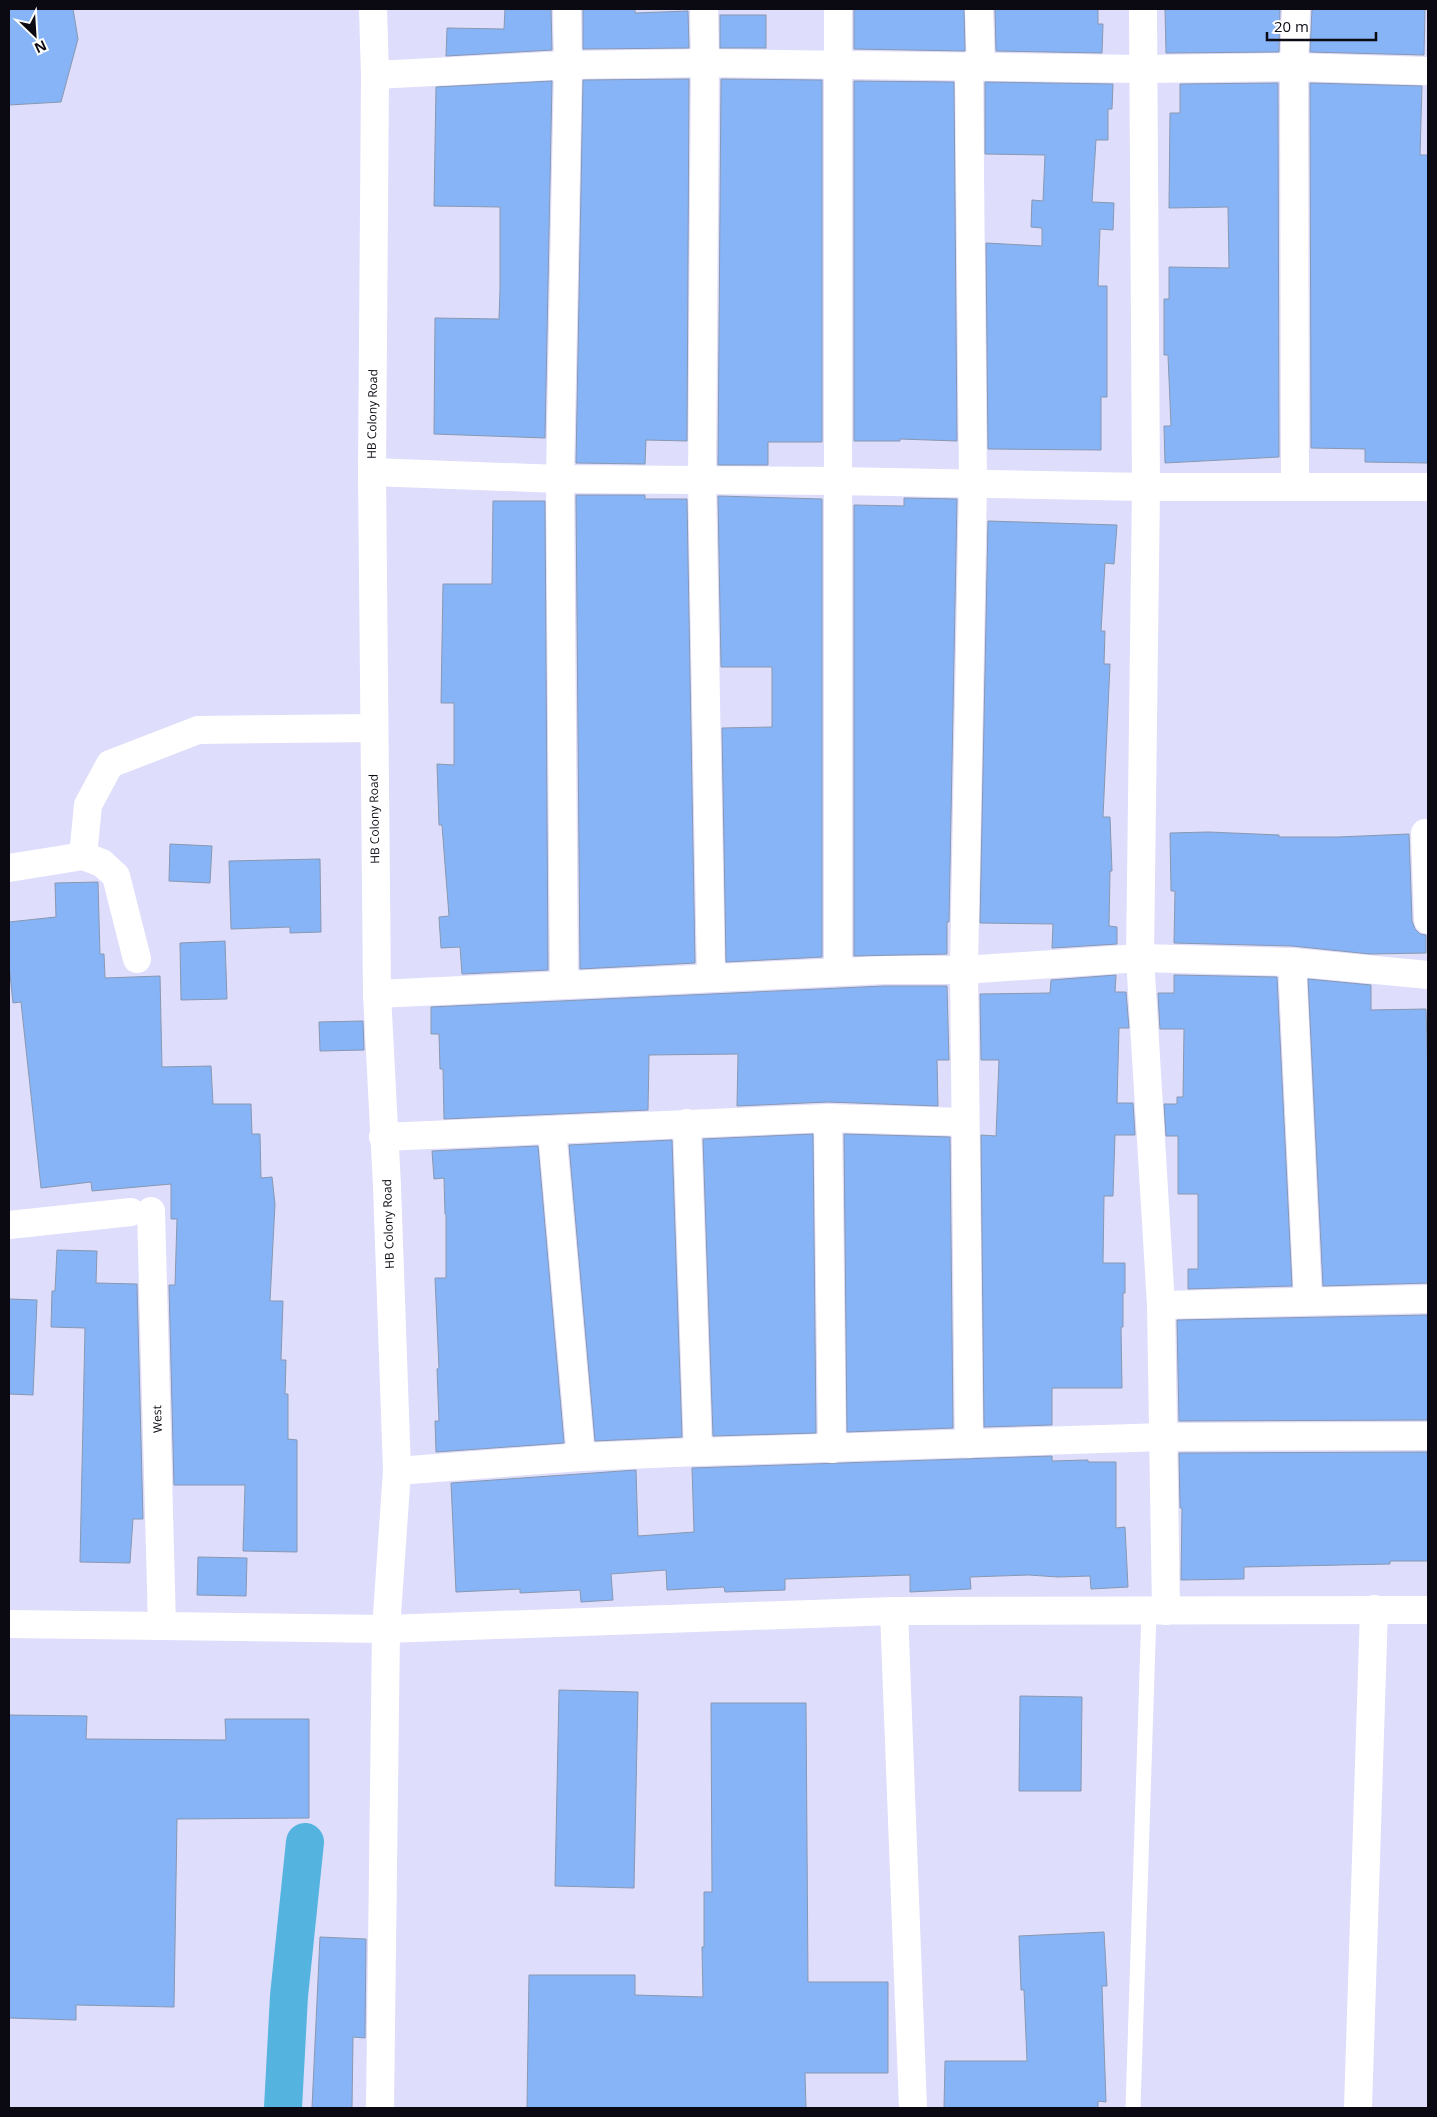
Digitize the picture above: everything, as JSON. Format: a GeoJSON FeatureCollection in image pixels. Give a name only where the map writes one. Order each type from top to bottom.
{"type":"FeatureCollection","features":[{"type":"Feature","properties":{"kind":"street","name":"HB Colony Road"},"geometry":{"type":"LineString","coordinates":[[373,9],[376,74],[372,472],[373,728],[377,994],[387,1186],[397,1471],[386,1629],[380,2108]]}},
{"type":"Feature","properties":{"kind":"street"},"geometry":{"type":"LineString","coordinates":[[564,984],[560,480],[568,65],[567,9]]}},
{"type":"Feature","properties":{"kind":"street"},"geometry":{"type":"LineString","coordinates":[[704,9],[702,481],[711,977]]}},
{"type":"Feature","properties":{"kind":"street"},"geometry":{"type":"LineString","coordinates":[[838,9],[838,972]]}},
{"type":"Feature","properties":{"kind":"street"},"geometry":{"type":"LineString","coordinates":[[969,1444],[964,970],[973,484],[975,66],[979,9]]}},
{"type":"Feature","properties":{"kind":"street"},"geometry":{"type":"LineString","coordinates":[[1144,9],[1146,487],[1140,958],[1162,1305],[1164,1437],[1157,1611]]}},
{"type":"Feature","properties":{"kind":"street"},"geometry":{"type":"LineString","coordinates":[[1295,487],[1294,67],[1296,9]]}},
{"type":"Feature","properties":{"kind":"street"},"geometry":{"type":"LineString","coordinates":[[376,74],[568,65],[705,63],[1144,69],[1294,67],[1428,71]]}},
{"type":"Feature","properties":{"kind":"street"},"geometry":{"type":"LineString","coordinates":[[372,472],[560,480],[837,481],[1146,487],[1428,486]]}},
{"type":"Feature","properties":{"kind":"street"},"geometry":{"type":"LineString","coordinates":[[83,856],[88,805],[110,764],[198,730],[373,728]]}},
{"type":"Feature","properties":{"kind":"street"},"geometry":{"type":"LineString","coordinates":[[1425,833],[1428,920]]}},
{"type":"Feature","properties":{"kind":"street"},"geometry":{"type":"LineString","coordinates":[[9,868],[83,856],[102,863],[116,876],[137,959]]}},
{"type":"Feature","properties":{"kind":"street"},"geometry":{"type":"LineString","coordinates":[[377,994],[711,977],[964,970],[1140,958],[1292,962],[1428,975]]}},
{"type":"Feature","properties":{"kind":"street"},"geometry":{"type":"LineString","coordinates":[[1292,962],[1308,1301]]}},
{"type":"Feature","properties":{"kind":"street"},"geometry":{"type":"LineString","coordinates":[[383,1137],[828,1118],[965,1122]]}},
{"type":"Feature","properties":{"kind":"street"},"geometry":{"type":"LineString","coordinates":[[828,1118],[832,1449]]}},
{"type":"Feature","properties":{"kind":"street"},"geometry":{"type":"LineString","coordinates":[[687,1123],[698,1452]]}},
{"type":"Feature","properties":{"kind":"street"},"geometry":{"type":"LineString","coordinates":[[552,1130],[580,1456]]}},
{"type":"Feature","properties":{"kind":"street","name":"West"},"geometry":{"type":"LineString","coordinates":[[9,1225],[141,1212],[162,1626]]}},
{"type":"Feature","properties":{"kind":"street"},"geometry":{"type":"LineString","coordinates":[[1162,1305],[1428,1299]]}},
{"type":"Feature","properties":{"kind":"street"},"geometry":{"type":"LineString","coordinates":[[397,1471],[580,1456],[1164,1437],[1428,1436]]}},
{"type":"Feature","properties":{"kind":"street"},"geometry":{"type":"LineString","coordinates":[[1358,2108],[1374,1609]]}},
{"type":"Feature","properties":{"kind":"street"},"geometry":{"type":"LineString","coordinates":[[9,1624],[386,1629],[894,1611],[1428,1610]]}},
{"type":"Feature","properties":{"kind":"street"},"geometry":{"type":"LineString","coordinates":[[894,1611],[913,2108]]}},
{"type":"Feature","properties":{"kind":"lane"},"geometry":{"type":"LineString","coordinates":[[1133,2108],[1157,1611]]}},
{"type":"Feature","properties":{"kind":"building"},"geometry":{"type":"Polygon","coordinates":[[[9,9],[73,9],[78,39],[61,102],[9,105],[9,9]]]}},
{"type":"Feature","properties":{"kind":"building"},"geometry":{"type":"Polygon","coordinates":[[[505,9],[551,9],[552,50],[446,56],[447,28],[504,29],[505,9]]]}},
{"type":"Feature","properties":{"kind":"building"},"geometry":{"type":"Polygon","coordinates":[[[583,9],[635,9],[635,13],[688,11],[689,48],[583,49],[583,9]]]}},
{"type":"Feature","properties":{"kind":"building"},"geometry":{"type":"Polygon","coordinates":[[[854,9],[964,9],[965,51],[854,49],[854,9]]]}},
{"type":"Feature","properties":{"kind":"building"},"geometry":{"type":"Polygon","coordinates":[[[995,9],[1098,9],[1098,24],[1103,24],[1102,53],[996,51],[995,9]]]}},
{"type":"Feature","properties":{"kind":"building"},"geometry":{"type":"Polygon","coordinates":[[[1165,9],[1280,9],[1279,52],[1166,53],[1165,9]]]}},
{"type":"Feature","properties":{"kind":"building"},"geometry":{"type":"Polygon","coordinates":[[[1312,9],[1425,9],[1424,55],[1310,52],[1312,9]]]}},
{"type":"Feature","properties":{"kind":"building"},"geometry":{"type":"Polygon","coordinates":[[[720,15],[766,15],[766,48],[720,48],[720,15]]]}},
{"type":"Feature","properties":{"kind":"building"},"geometry":{"type":"Polygon","coordinates":[[[689,79],[687,441],[646,440],[645,464],[576,463],[583,80],[689,79]]]}},
{"type":"Feature","properties":{"kind":"building"},"geometry":{"type":"Polygon","coordinates":[[[721,79],[822,80],[822,442],[768,442],[768,465],[718,465],[721,79]]]}},
{"type":"Feature","properties":{"kind":"building"},"geometry":{"type":"Polygon","coordinates":[[[552,81],[545,438],[434,434],[435,318],[499,319],[500,290],[500,207],[434,206],[436,87],[552,81]]]}},
{"type":"Feature","properties":{"kind":"building"},"geometry":{"type":"Polygon","coordinates":[[[854,81],[954,82],[957,441],[900,439],[900,441],[854,441],[854,81]]]}},
{"type":"Feature","properties":{"kind":"building"},"geometry":{"type":"Polygon","coordinates":[[[985,82],[1113,84],[1112,109],[1108,109],[1108,140],[1096,140],[1092,202],[1114,203],[1113,230],[1100,229],[1098,286],[1107,286],[1107,397],[1101,397],[1101,450],[988,449],[986,243],[1042,246],[1042,228],[1031,227],[1032,200],[1043,201],[1045,155],[985,154],[985,82]]]}},
{"type":"Feature","properties":{"kind":"building"},"geometry":{"type":"Polygon","coordinates":[[[1278,83],[1279,457],[1165,463],[1164,426],[1171,426],[1168,355],[1164,355],[1164,299],[1169,299],[1169,267],[1229,268],[1228,207],[1169,208],[1170,113],[1180,113],[1180,84],[1278,83]]]}},
{"type":"Feature","properties":{"kind":"building"},"geometry":{"type":"Polygon","coordinates":[[[1310,83],[1422,86],[1420,155],[1428,155],[1428,463],[1365,462],[1365,449],[1311,448],[1310,83]]]}},
{"type":"Feature","properties":{"kind":"building"},"geometry":{"type":"Polygon","coordinates":[[[576,495],[645,495],[645,499],[687,499],[695,963],[580,969],[576,495]]]}},
{"type":"Feature","properties":{"kind":"building"},"geometry":{"type":"Polygon","coordinates":[[[718,496],[822,499],[822,957],[726,962],[722,728],[772,727],[772,667],[721,667],[718,496]]]}},
{"type":"Feature","properties":{"kind":"building"},"geometry":{"type":"Polygon","coordinates":[[[904,498],[957,499],[947,954],[854,956],[854,505],[904,506],[904,498]]]}},
{"type":"Feature","properties":{"kind":"building"},"geometry":{"type":"Polygon","coordinates":[[[493,501],[545,501],[548,970],[462,974],[460,947],[441,948],[439,917],[449,916],[442,825],[439,825],[437,764],[454,765],[454,703],[441,703],[443,584],[492,584],[493,501]]]}},
{"type":"Feature","properties":{"kind":"building"},"geometry":{"type":"Polygon","coordinates":[[[988,521],[1117,525],[1114,564],[1105,563],[1101,631],[1105,631],[1104,664],[1110,664],[1103,817],[1110,817],[1112,871],[1110,871],[1109,926],[1117,927],[1117,944],[1052,948],[1053,924],[980,923],[988,521]]]}},
{"type":"Feature","properties":{"kind":"building"},"geometry":{"type":"Polygon","coordinates":[[[1209,832],[1279,835],[1279,837],[1409,834],[1412,921],[1415,929],[1420,934],[1426,935],[1426,953],[1370,954],[1292,946],[1174,943],[1175,891],[1171,891],[1170,833],[1209,832]]]}},
{"type":"Feature","properties":{"kind":"building"},"geometry":{"type":"Polygon","coordinates":[[[170,844],[212,846],[210,883],[169,881],[170,844]]]}},
{"type":"Feature","properties":{"kind":"building"},"geometry":{"type":"Polygon","coordinates":[[[320,859],[321,932],[290,933],[290,927],[231,929],[229,861],[320,859]]]}},
{"type":"Feature","properties":{"kind":"building"},"geometry":{"type":"Polygon","coordinates":[[[98,882],[100,954],[104,954],[105,978],[160,976],[162,1067],[211,1066],[213,1104],[251,1104],[252,1134],[260,1134],[261,1178],[272,1177],[275,1204],[270,1301],[283,1301],[281,1360],[286,1360],[285,1394],[288,1394],[288,1439],[297,1440],[297,1552],[243,1551],[245,1485],[174,1485],[169,1285],[175,1285],[177,1219],[171,1219],[171,1184],[92,1191],[91,1182],[41,1188],[21,1002],[13,1003],[9,965],[9,922],[56,917],[55,883],[98,882]]]}},
{"type":"Feature","properties":{"kind":"building"},"geometry":{"type":"Polygon","coordinates":[[[225,941],[227,999],[181,1000],[180,943],[225,941]]]}},
{"type":"Feature","properties":{"kind":"building"},"geometry":{"type":"Polygon","coordinates":[[[1116,975],[1115,992],[1126,992],[1129,1028],[1119,1028],[1117,1103],[1133,1103],[1135,1135],[1115,1135],[1113,1196],[1104,1196],[1103,1263],[1125,1263],[1123,1327],[1121,1327],[1122,1388],[1052,1388],[1052,1425],[984,1427],[981,1135],[996,1136],[999,1060],[981,1060],[980,994],[1050,993],[1051,980],[1116,975]]]}},
{"type":"Feature","properties":{"kind":"building"},"geometry":{"type":"Polygon","coordinates":[[[1174,975],[1277,977],[1292,1286],[1188,1289],[1188,1269],[1198,1269],[1198,1194],[1178,1194],[1178,1136],[1166,1136],[1164,1104],[1177,1104],[1177,1097],[1183,1097],[1184,1029],[1160,1029],[1158,993],[1174,993],[1174,975]]]}},
{"type":"Feature","properties":{"kind":"building"},"geometry":{"type":"Polygon","coordinates":[[[1308,979],[1371,985],[1371,1010],[1426,1009],[1428,1076],[1428,1283],[1323,1286],[1308,979]]]}},
{"type":"Feature","properties":{"kind":"building"},"geometry":{"type":"Polygon","coordinates":[[[884,986],[947,986],[949,1060],[937,1060],[938,1106],[828,1102],[737,1106],[738,1054],[649,1055],[648,1110],[444,1119],[443,1069],[440,1069],[439,1034],[431,1034],[431,1007],[884,986]]]}},
{"type":"Feature","properties":{"kind":"building"},"geometry":{"type":"Polygon","coordinates":[[[363,1021],[364,1050],[320,1051],[319,1022],[363,1021]]]}},
{"type":"Feature","properties":{"kind":"building"},"geometry":{"type":"Polygon","coordinates":[[[813,1134],[816,1433],[713,1436],[703,1139],[813,1134]]]}},
{"type":"Feature","properties":{"kind":"building"},"geometry":{"type":"Polygon","coordinates":[[[844,1134],[950,1137],[953,1428],[847,1432],[844,1134]]]}},
{"type":"Feature","properties":{"kind":"building"},"geometry":{"type":"Polygon","coordinates":[[[672,1140],[682,1437],[595,1441],[569,1145],[672,1140]]]}},
{"type":"Feature","properties":{"kind":"building"},"geometry":{"type":"Polygon","coordinates":[[[538,1146],[564,1443],[436,1452],[435,1421],[439,1421],[437,1369],[439,1368],[435,1278],[446,1278],[446,1214],[444,1178],[434,1179],[432,1151],[538,1146]]]}},
{"type":"Feature","properties":{"kind":"building"},"geometry":{"type":"Polygon","coordinates":[[[57,1250],[97,1251],[96,1283],[137,1284],[143,1519],[133,1519],[130,1563],[80,1562],[85,1328],[51,1327],[52,1291],[55,1291],[57,1250]]]}},
{"type":"Feature","properties":{"kind":"building"},"geometry":{"type":"Polygon","coordinates":[[[9,1299],[37,1300],[33,1395],[9,1394],[9,1299]]]}},
{"type":"Feature","properties":{"kind":"building"},"geometry":{"type":"Polygon","coordinates":[[[1428,1315],[1428,1420],[1179,1421],[1177,1320],[1428,1315]]]}},
{"type":"Feature","properties":{"kind":"building"},"geometry":{"type":"Polygon","coordinates":[[[1428,1452],[1428,1561],[1390,1561],[1390,1564],[1244,1567],[1244,1579],[1181,1580],[1182,1508],[1180,1508],[1179,1453],[1428,1452]]]}},
{"type":"Feature","properties":{"kind":"building"},"geometry":{"type":"Polygon","coordinates":[[[1052,1456],[1052,1461],[1088,1460],[1088,1462],[1116,1462],[1116,1528],[1125,1527],[1128,1587],[1091,1589],[1090,1576],[1058,1577],[1029,1575],[970,1577],[971,1589],[910,1592],[910,1575],[785,1579],[785,1590],[725,1592],[724,1587],[667,1590],[666,1570],[611,1574],[613,1600],[581,1602],[580,1590],[520,1593],[520,1589],[456,1592],[451,1483],[636,1470],[638,1536],[694,1532],[692,1468],[1052,1456]]]}},
{"type":"Feature","properties":{"kind":"building"},"geometry":{"type":"Polygon","coordinates":[[[198,1557],[247,1558],[246,1596],[197,1595],[198,1557]]]}},
{"type":"Feature","properties":{"kind":"building"},"geometry":{"type":"Polygon","coordinates":[[[559,1690],[638,1692],[634,1888],[555,1886],[559,1690]]]}},
{"type":"Feature","properties":{"kind":"building"},"geometry":{"type":"Polygon","coordinates":[[[1020,1696],[1082,1697],[1081,1791],[1019,1791],[1020,1696]]]}},
{"type":"Feature","properties":{"kind":"building"},"geometry":{"type":"Polygon","coordinates":[[[711,1703],[806,1703],[808,1982],[888,1982],[888,2073],[805,2073],[806,2108],[527,2108],[529,1975],[635,1975],[635,1995],[703,1997],[704,1892],[712,1892],[711,1703]]]}},
{"type":"Feature","properties":{"kind":"building"},"geometry":{"type":"Polygon","coordinates":[[[9,1715],[87,1716],[86,1739],[226,1740],[225,1719],[309,1719],[309,1818],[177,1819],[174,2007],[76,2005],[76,2020],[9,2018],[9,1715]]]}},
{"type":"Feature","properties":{"kind":"building"},"geometry":{"type":"Polygon","coordinates":[[[1104,1932],[1107,1986],[1102,1986],[1106,2102],[1098,2101],[1098,2108],[944,2108],[945,2061],[1027,2061],[1024,1990],[1021,1990],[1019,1936],[1104,1932]]]}},
{"type":"Feature","properties":{"kind":"building"},"geometry":{"type":"Polygon","coordinates":[[[320,1937],[366,1939],[365,2038],[353,2037],[352,2108],[312,2108],[320,1937]]]}},
{"type":"Feature","properties":{"kind":"waterway"},"geometry":{"type":"LineString","coordinates":[[283,2108],[289,1996],[305,1842]]}}]}
